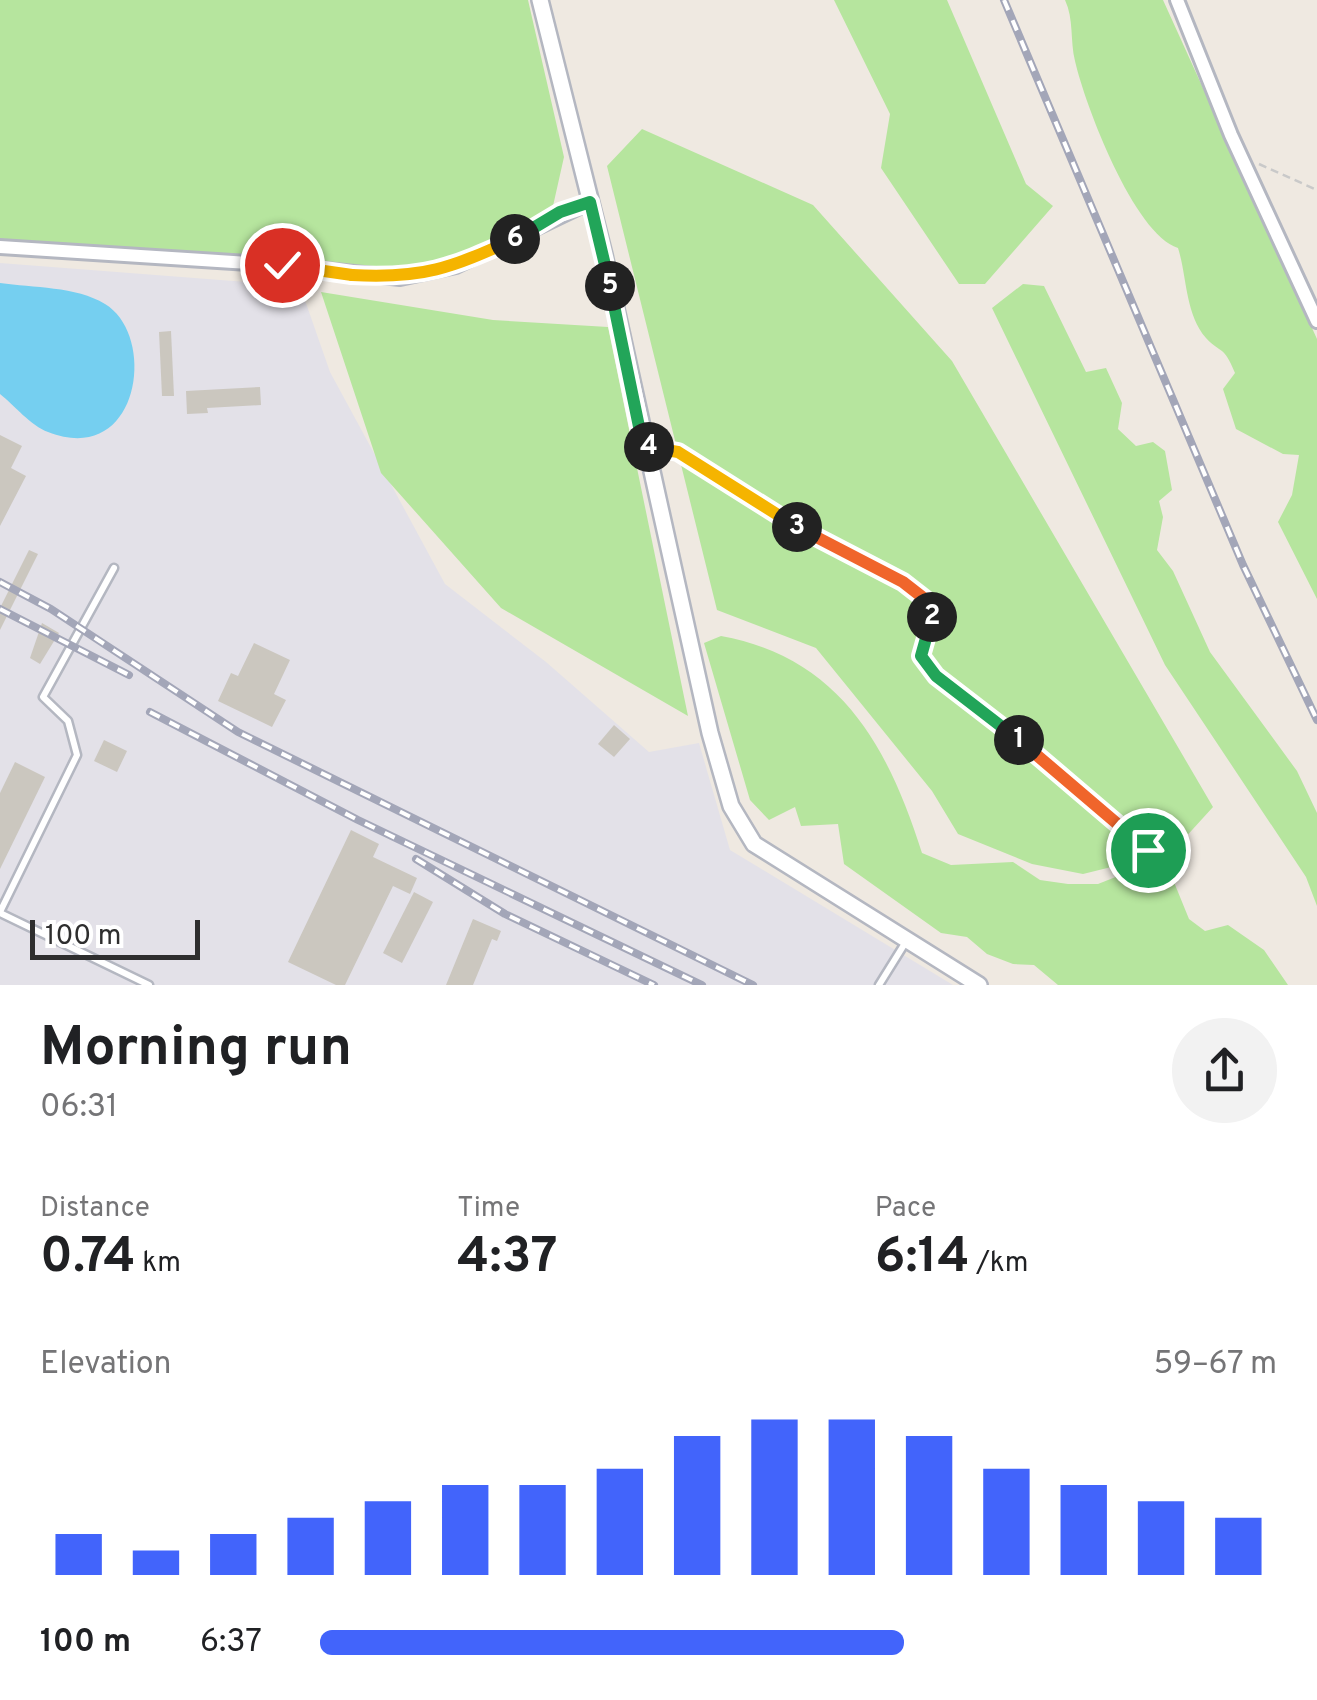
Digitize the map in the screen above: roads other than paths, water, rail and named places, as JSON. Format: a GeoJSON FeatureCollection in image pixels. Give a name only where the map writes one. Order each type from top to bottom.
{"type":"FeatureCollection","features":[{"type":"Feature","properties":{"kind":"street"},"geometry":{"type":"LineString","coordinates":[[540,0],[590,202],[710,733],[731,806],[754,844],[978,985]]}},
{"type":"Feature","properties":{"kind":"street"},"geometry":{"type":"LineString","coordinates":[[1176,0],[1236,146],[1317,321]]}},
{"type":"Feature","properties":{"kind":"street"},"geometry":{"type":"LineString","coordinates":[[0,248],[282,265],[400,278],[456,266],[516,239],[560,212],[590,202]]}},
{"type":"Feature","properties":{"kind":"lane"},"geometry":{"type":"LineString","coordinates":[[643,446],[678,452],[766,510],[903,582],[935,607],[921,656],[936,676],[981,708],[1148,850]]}},
{"type":"Feature","properties":{"kind":"lane"},"geometry":{"type":"LineString","coordinates":[[114,568],[43,698],[68,721],[77,755],[0,912],[149,985]]}},
{"type":"Feature","properties":{"kind":"lane"},"geometry":{"type":"LineString","coordinates":[[879,985],[908,938]]}},
{"type":"Feature","properties":{"kind":"water"},"geometry":{"type":"Polygon","coordinates":[[[0,283],[81,294],[105,304],[122,320],[135,368],[131,394],[120,416],[103,432],[79,438],[48,432],[0,394],[0,283]]]}},
{"type":"Feature","properties":{"kind":"railway"},"geometry":{"type":"LineString","coordinates":[[1004,0],[1243,565],[1317,720]]}},
{"type":"Feature","properties":{"kind":"railway"},"geometry":{"type":"LineString","coordinates":[[0,582],[51,609],[238,732],[753,985]]}},
{"type":"Feature","properties":{"kind":"railway"},"geometry":{"type":"LineString","coordinates":[[0,609],[129,675]]}},
{"type":"Feature","properties":{"kind":"railway"},"geometry":{"type":"LineString","coordinates":[[150,712],[358,820],[702,985]]}},
{"type":"Feature","properties":{"kind":"railway"},"geometry":{"type":"LineString","coordinates":[[416,859],[505,914],[654,985]]}}]}
